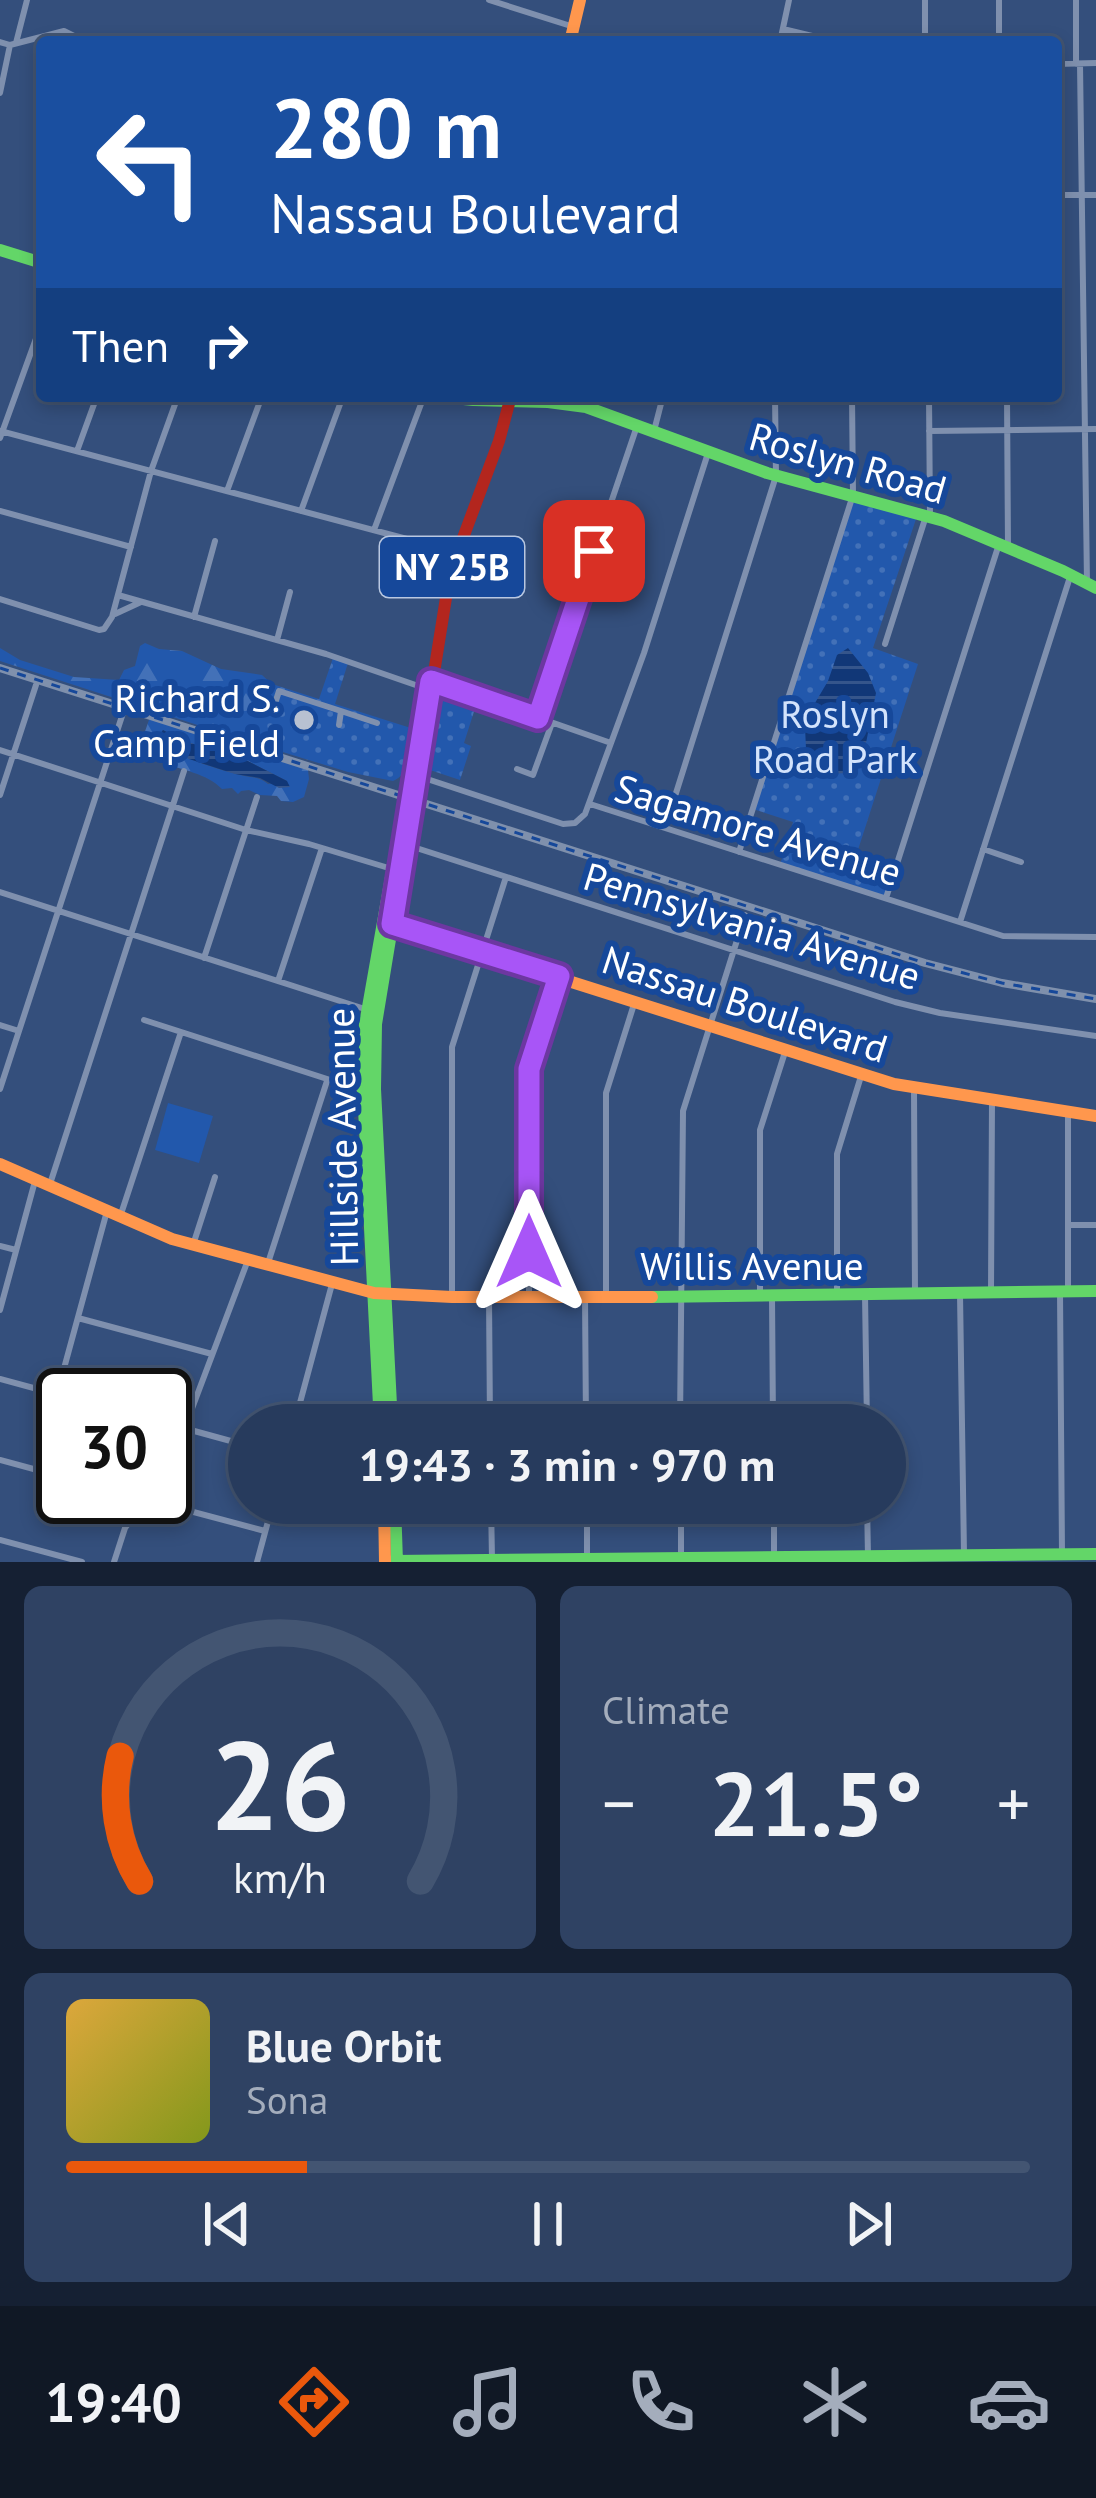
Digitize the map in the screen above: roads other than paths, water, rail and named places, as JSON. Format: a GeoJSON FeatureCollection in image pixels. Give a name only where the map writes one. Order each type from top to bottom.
{"type":"FeatureCollection","features":[{"type":"Feature","properties":{"kind":"main road"},"geometry":{"type":"LineString","coordinates":[[572,36],[580,0]]}},
{"type":"Feature","properties":{"kind":"main road"},"geometry":{"type":"LineString","coordinates":[[0,250],[36,261]]}},
{"type":"Feature","properties":{"kind":"main road","name":"NY 25B"},"geometry":{"type":"LineString","coordinates":[[415,778],[456,552],[509,402]]}},
{"type":"Feature","properties":{"kind":"main road","name":"Roslyn Road"},"geometry":{"type":"LineString","coordinates":[[540,402],[579,406],[776,476],[928,516],[1091,585]]}},
{"type":"Feature","properties":{"kind":"main road","name":"Hillside Avenue"},"geometry":{"type":"LineString","coordinates":[[380,1404],[369,1089],[372,1011],[415,778]]}},
{"type":"Feature","properties":{"kind":"main road","name":"Nassau Boulevard"},"geometry":{"type":"LineString","coordinates":[[387,923],[914,1088],[1096,1116]]}},
{"type":"Feature","properties":{"kind":"main road","name":"Willis Avenue"},"geometry":{"type":"LineString","coordinates":[[0,1164],[193,1245],[379,1293],[766,1297],[1096,1291]]}},
{"type":"Feature","properties":{"kind":"main road","name":"Hillside Avenue"},"geometry":{"type":"LineString","coordinates":[[379,1293],[390,1404]]}},
{"type":"Feature","properties":{"kind":"main road"},"geometry":{"type":"LineString","coordinates":[[385,1524],[386,1562],[1096,1554]]}},
{"type":"Feature","properties":{"kind":"main road"},"geometry":{"type":"LineString","coordinates":[[396,1524],[397,1562]]}},
{"type":"Feature","properties":{"kind":"street"},"geometry":{"type":"LineString","coordinates":[[0,93],[27,0]]}},
{"type":"Feature","properties":{"kind":"street"},"geometry":{"type":"LineString","coordinates":[[489,0],[574,27]]}},
{"type":"Feature","properties":{"kind":"street"},"geometry":{"type":"LineString","coordinates":[[781,36],[789,0]]}},
{"type":"Feature","properties":{"kind":"street"},"geometry":{"type":"LineString","coordinates":[[925,0],[925,36]]}},
{"type":"Feature","properties":{"kind":"street"},"geometry":{"type":"LineString","coordinates":[[999,0],[999,36]]}},
{"type":"Feature","properties":{"kind":"street"},"geometry":{"type":"LineString","coordinates":[[1076,0],[1091,585]]}},
{"type":"Feature","properties":{"kind":"street"},"geometry":{"type":"LineString","coordinates":[[783,29],[806,36]]}},
{"type":"Feature","properties":{"kind":"street"},"geometry":{"type":"LineString","coordinates":[[44,36],[64,31],[74,36]]}},
{"type":"Feature","properties":{"kind":"street"},"geometry":{"type":"LineString","coordinates":[[0,42],[36,38]]}},
{"type":"Feature","properties":{"kind":"street"},"geometry":{"type":"LineString","coordinates":[[1062,64],[1096,63]]}},
{"type":"Feature","properties":{"kind":"street"},"geometry":{"type":"LineString","coordinates":[[1062,195],[1096,195]]}},
{"type":"Feature","properties":{"kind":"street"},"geometry":{"type":"LineString","coordinates":[[36,338],[1,433],[456,552]]}},
{"type":"Feature","properties":{"kind":"street"},"geometry":{"type":"LineString","coordinates":[[77,452],[95,402]]}},
{"type":"Feature","properties":{"kind":"street"},"geometry":{"type":"LineString","coordinates":[[0,599],[104,629],[112,616],[151,471],[176,402]]}},
{"type":"Feature","properties":{"kind":"street"},"geometry":{"type":"LineString","coordinates":[[227,491],[260,402]]}},
{"type":"Feature","properties":{"kind":"street"},"geometry":{"type":"LineString","coordinates":[[302,511],[342,402]]}},
{"type":"Feature","properties":{"kind":"street"},"geometry":{"type":"LineString","coordinates":[[374,530],[422,402]]}},
{"type":"Feature","properties":{"kind":"street"},"geometry":{"type":"LineString","coordinates":[[654,431],[661,402]]}},
{"type":"Feature","properties":{"kind":"street"},"geometry":{"type":"LineString","coordinates":[[665,828],[776,476],[776,402]]}},
{"type":"Feature","properties":{"kind":"street"},"geometry":{"type":"LineString","coordinates":[[739,852],[853,495],[852,402]]}},
{"type":"Feature","properties":{"kind":"street"},"geometry":{"type":"LineString","coordinates":[[886,644],[928,516],[929,402]]}},
{"type":"Feature","properties":{"kind":"street"},"geometry":{"type":"LineString","coordinates":[[886,898],[1004,546],[1007,402]]}},
{"type":"Feature","properties":{"kind":"street"},"geometry":{"type":"LineString","coordinates":[[538,718],[637,425]]}},
{"type":"Feature","properties":{"kind":"street"},"geometry":{"type":"LineString","coordinates":[[929,431],[1096,429]]}},
{"type":"Feature","properties":{"kind":"street"},"geometry":{"type":"LineString","coordinates":[[590,804],[708,453]]}},
{"type":"Feature","properties":{"kind":"street"},"geometry":{"type":"LineString","coordinates":[[0,512],[131,547]]}},
{"type":"Feature","properties":{"kind":"street"},"geometry":{"type":"LineString","coordinates":[[194,617],[214,541]]}},
{"type":"Feature","properties":{"kind":"street"},"geometry":{"type":"LineString","coordinates":[[960,922],[1071,574]]}},
{"type":"Feature","properties":{"kind":"street"},"geometry":{"type":"LineString","coordinates":[[277,640],[290,592]]}},
{"type":"Feature","properties":{"kind":"street"},"geometry":{"type":"LineString","coordinates":[[118,595],[610,743]]}},
{"type":"Feature","properties":{"kind":"street"},"geometry":{"type":"LineString","coordinates":[[112,616],[143,602]]}},
{"type":"Feature","properties":{"kind":"street"},"geometry":{"type":"LineString","coordinates":[[0,794],[35,685]]}},
{"type":"Feature","properties":{"kind":"street"},"geometry":{"type":"LineString","coordinates":[[273,710],[279,691],[377,723]]}},
{"type":"Feature","properties":{"kind":"street"},"geometry":{"type":"LineString","coordinates":[[339,725],[341,711]]}},
{"type":"Feature","properties":{"kind":"street"},"geometry":{"type":"LineString","coordinates":[[0,1089],[123,712]]}},
{"type":"Feature","properties":{"kind":"street"},"geometry":{"type":"LineString","coordinates":[[517,770],[533,775],[552,723]]}},
{"type":"Feature","properties":{"kind":"street"},"geometry":{"type":"LineString","coordinates":[[0,750],[246,830],[397,870]]}},
{"type":"Feature","properties":{"kind":"street"},"geometry":{"type":"LineString","coordinates":[[0,1310],[16,1250],[131,934],[184,771]]}},
{"type":"Feature","properties":{"kind":"street","name":"Sagamore Avenue"},"geometry":{"type":"LineString","coordinates":[[415,778],[567,825],[578,820],[590,804],[1006,937],[1096,937]]}},
{"type":"Feature","properties":{"kind":"street"},"geometry":{"type":"LineString","coordinates":[[204,958],[257,797]]}},
{"type":"Feature","properties":{"kind":"street","name":"Pennsylvania Avenue"},"geometry":{"type":"LineString","coordinates":[[401,844],[895,1002],[1096,1036]]}},
{"type":"Feature","properties":{"kind":"street"},"geometry":{"type":"LineString","coordinates":[[278,982],[322,848]]}},
{"type":"Feature","properties":{"kind":"street"},"geometry":{"type":"LineString","coordinates":[[983,849],[1021,862]]}},
{"type":"Feature","properties":{"kind":"street"},"geometry":{"type":"LineString","coordinates":[[452,1297],[452,1047],[506,877]]}},
{"type":"Feature","properties":{"kind":"street"},"geometry":{"type":"LineString","coordinates":[[0,892],[372,1011]]}},
{"type":"Feature","properties":{"kind":"street"},"geometry":{"type":"LineString","coordinates":[[680,1404],[683,1111],[745,915]]}},
{"type":"Feature","properties":{"kind":"street"},"geometry":{"type":"LineString","coordinates":[[529,1296],[529,1069],[559,976]]}},
{"type":"Feature","properties":{"kind":"street"},"geometry":{"type":"LineString","coordinates":[[606,1296],[606,1093],[635,1001]]}},
{"type":"Feature","properties":{"kind":"street"},"geometry":{"type":"LineString","coordinates":[[144,1020],[369,1089]]}},
{"type":"Feature","properties":{"kind":"street"},"geometry":{"type":"LineString","coordinates":[[0,1025],[19,1031]]}},
{"type":"Feature","properties":{"kind":"street"},"geometry":{"type":"LineString","coordinates":[[66,1368],[78,1318],[181,1032]]}},
{"type":"Feature","properties":{"kind":"street"},"geometry":{"type":"LineString","coordinates":[[772,1404],[760,1130],[786,1049]]}},
{"type":"Feature","properties":{"kind":"street"},"geometry":{"type":"LineString","coordinates":[[837,1296],[837,1154],[862,1073]]}},
{"type":"Feature","properties":{"kind":"street"},"geometry":{"type":"LineString","coordinates":[[267,1266],[328,1080]]}},
{"type":"Feature","properties":{"kind":"street"},"geometry":{"type":"LineString","coordinates":[[914,1088],[915,1295]]}},
{"type":"Feature","properties":{"kind":"street"},"geometry":{"type":"LineString","coordinates":[[991,1293],[992,1100]]}},
{"type":"Feature","properties":{"kind":"street"},"geometry":{"type":"LineString","coordinates":[[1062,1554],[1068,1112]]}},
{"type":"Feature","properties":{"kind":"street"},"geometry":{"type":"LineString","coordinates":[[193,1245],[215,1177]]}},
{"type":"Feature","properties":{"kind":"street"},"geometry":{"type":"LineString","coordinates":[[1068,1226],[1096,1226]]}},
{"type":"Feature","properties":{"kind":"street"},"geometry":{"type":"LineString","coordinates":[[0,1246],[16,1250]]}},
{"type":"Feature","properties":{"kind":"street"},"geometry":{"type":"LineString","coordinates":[[192,1407],[248,1260]]}},
{"type":"Feature","properties":{"kind":"street"},"geometry":{"type":"LineString","coordinates":[[300,1404],[332,1284]]}},
{"type":"Feature","properties":{"kind":"street"},"geometry":{"type":"LineString","coordinates":[[960,1294],[964,1556]]}},
{"type":"Feature","properties":{"kind":"street"},"geometry":{"type":"LineString","coordinates":[[865,1295],[866,1404]]}},
{"type":"Feature","properties":{"kind":"street"},"geometry":{"type":"LineString","coordinates":[[489,1296],[490,1404]]}},
{"type":"Feature","properties":{"kind":"street"},"geometry":{"type":"LineString","coordinates":[[584,1296],[586,1404]]}},
{"type":"Feature","properties":{"kind":"street"},"geometry":{"type":"LineString","coordinates":[[78,1318],[212,1354]]}},
{"type":"Feature","properties":{"kind":"street"},"geometry":{"type":"LineString","coordinates":[[0,1378],[36,1388]]}},
{"type":"Feature","properties":{"kind":"street"},"geometry":{"type":"LineString","coordinates":[[192,1430],[228,1440]]}},
{"type":"Feature","properties":{"kind":"street"},"geometry":{"type":"LineString","coordinates":[[0,1460],[36,1470]]}},
{"type":"Feature","properties":{"kind":"street"},"geometry":{"type":"LineString","coordinates":[[192,1511],[265,1532]]}},
{"type":"Feature","properties":{"kind":"street"},"geometry":{"type":"LineString","coordinates":[[115,1562],[128,1524]]}},
{"type":"Feature","properties":{"kind":"street"},"geometry":{"type":"LineString","coordinates":[[257,1562],[267,1524]]}},
{"type":"Feature","properties":{"kind":"street"},"geometry":{"type":"LineString","coordinates":[[491,1524],[492,1560]]}},
{"type":"Feature","properties":{"kind":"street"},"geometry":{"type":"LineString","coordinates":[[587,1524],[587,1559]]}},
{"type":"Feature","properties":{"kind":"street"},"geometry":{"type":"LineString","coordinates":[[681,1524],[681,1558]]}},
{"type":"Feature","properties":{"kind":"street"},"geometry":{"type":"LineString","coordinates":[[774,1524],[774,1558]]}},
{"type":"Feature","properties":{"kind":"street"},"geometry":{"type":"LineString","coordinates":[[867,1524],[868,1556]]}},
{"type":"Feature","properties":{"kind":"street"},"geometry":{"type":"LineString","coordinates":[[0,1540],[82,1562]]}},
{"type":"Feature","properties":{"kind":"railway"},"geometry":{"type":"LineString","coordinates":[[0,668],[925,963],[1002,983],[1096,999]]}},
{"type":"Feature","properties":{"kind":"place","name":"Richard S. Camp Field"},"geometry":{"type":"Point","coordinates":[304,720]}},
{"type":"Feature","properties":{"kind":"park label","name":"Roslyn Road Park"},"geometry":{"type":"Point","coordinates":[835,736]}}]}
